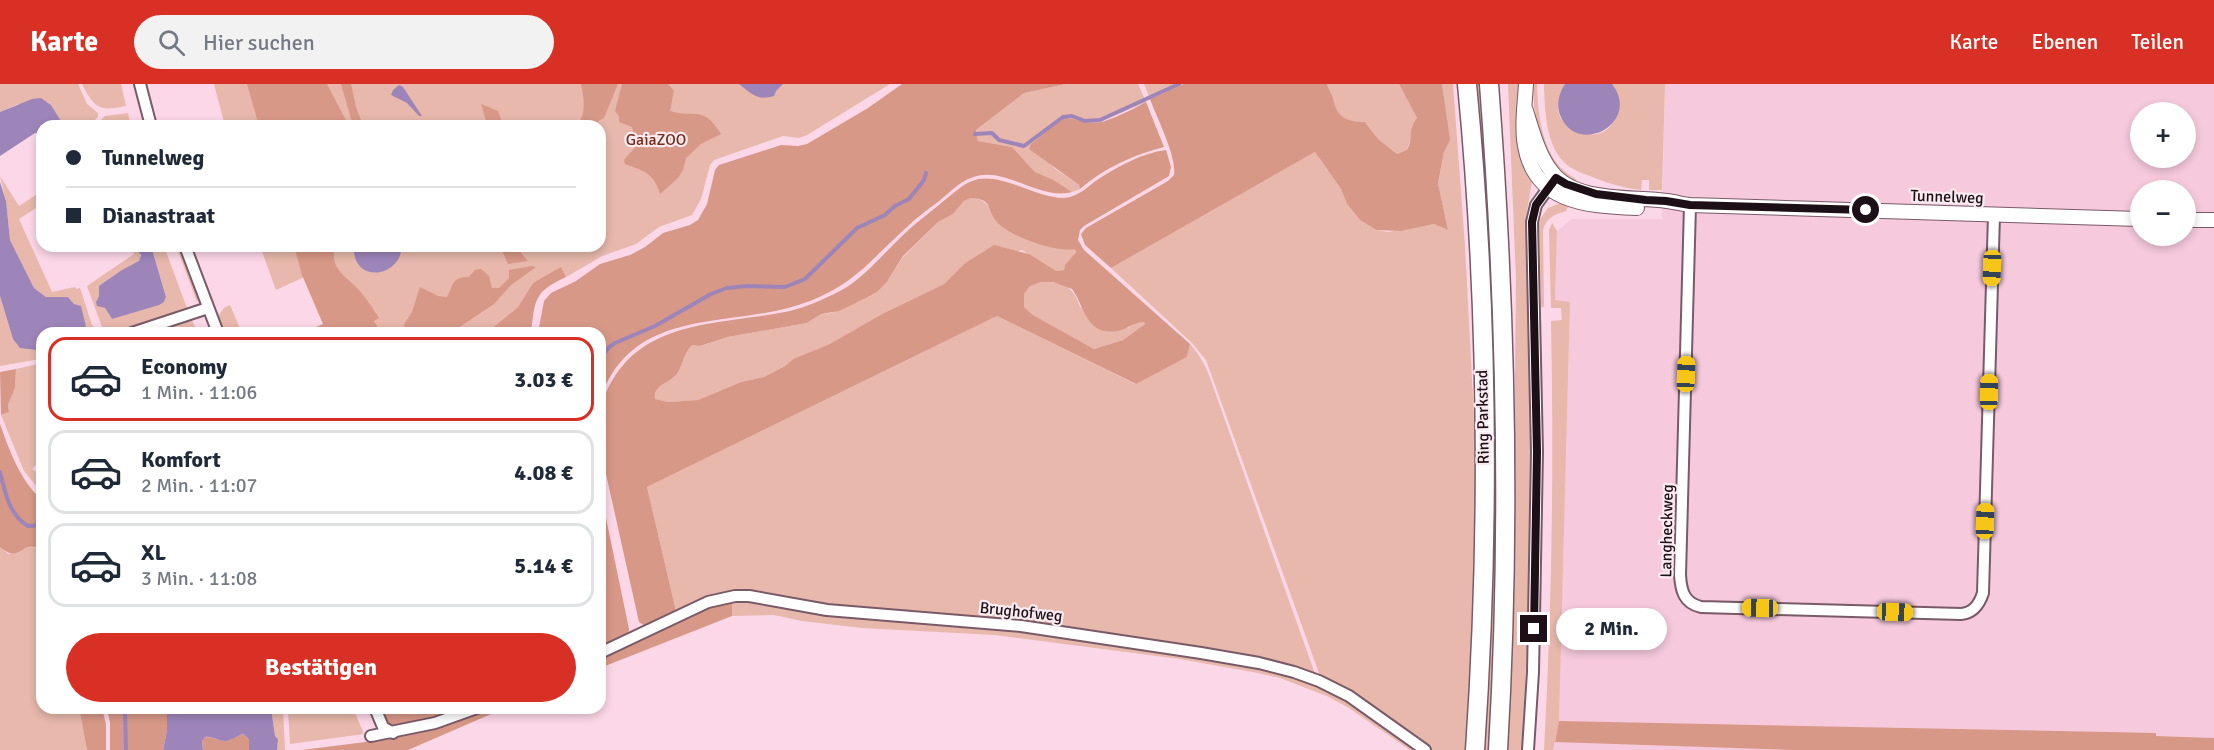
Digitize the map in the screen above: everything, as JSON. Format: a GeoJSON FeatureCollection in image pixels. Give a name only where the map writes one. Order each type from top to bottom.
{"type":"FeatureCollection","features":[{"type":"Feature","properties":{"kind":"highway","name":"Ring Parkstad"},"geometry":{"type":"LineString","coordinates":[[1467,84],[1480,282],[1484,452],[1483,574],[1475,750]]}},
{"type":"Feature","properties":{"kind":"highway","name":"Ring Parkstad"},"geometry":{"type":"LineString","coordinates":[[1489,84],[1502,280],[1506,405],[1505,575],[1498,750]]}},
{"type":"Feature","properties":{"kind":"highway"},"geometry":{"type":"LineString","coordinates":[[1493,139],[1498,84]]}},
{"type":"Feature","properties":{"kind":"street"},"geometry":{"type":"LineString","coordinates":[[140,84],[149,120]]}},
{"type":"Feature","properties":{"kind":"street"},"geometry":{"type":"LineString","coordinates":[[1526,84],[1524,131],[1526,150],[1537,176],[1552,183],[1536,205],[1532,222],[1537,474],[1533,672],[1528,750]]}},
{"type":"Feature","properties":{"kind":"street","name":"Tunnelweg"},"geometry":{"type":"LineString","coordinates":[[1552,183],[1558,196],[1599,206],[1666,209],[1685,205],[2130,219]]}},
{"type":"Feature","properties":{"kind":"street","name":"Langheckweg"},"geometry":{"type":"LineString","coordinates":[[1685,205],[1680,582],[1687,601],[1701,607],[1960,614],[1968,613],[1980,602],[1983,593],[1994,215]]}},
{"type":"Feature","properties":{"kind":"street"},"geometry":{"type":"LineString","coordinates":[[2196,220],[2214,220]]}},
{"type":"Feature","properties":{"kind":"street"},"geometry":{"type":"LineString","coordinates":[[187,252],[216,327]]}},
{"type":"Feature","properties":{"kind":"street"},"geometry":{"type":"LineString","coordinates":[[150,327],[208,308]]}},
{"type":"Feature","properties":{"kind":"street","name":"Brughofweg"},"geometry":{"type":"LineString","coordinates":[[606,649],[708,602],[735,596],[749,596],[819,609],[1033,627],[1259,663],[1294,672],[1349,696],[1425,750]]}},
{"type":"Feature","properties":{"kind":"street"},"geometry":{"type":"LineString","coordinates":[[378,714],[383,727],[393,733]]}},
{"type":"Feature","properties":{"kind":"street"},"geometry":{"type":"LineString","coordinates":[[371,736],[435,723],[460,714]]}},
{"type":"Feature","properties":{"kind":"shaded area"},"geometry":{"type":"Polygon","coordinates":[[[739,84],[783,84],[774,96],[763,98],[755,96],[739,84]]]}},
{"type":"Feature","properties":{"kind":"shaded area"},"geometry":{"type":"Polygon","coordinates":[[[1565,84],[1612,84],[1619,98],[1619,111],[1613,122],[1604,130],[1592,134],[1580,134],[1568,128],[1558,107],[1565,84]]]}},
{"type":"Feature","properties":{"kind":"shaded area"},"geometry":{"type":"Polygon","coordinates":[[[1665,84],[2214,84],[2214,738],[2156,736],[2156,733],[2048,750],[1553,750],[1559,721],[1570,303],[1555,301],[1557,231],[1572,219],[1662,219],[1665,84]]]}},
{"type":"Feature","properties":{"kind":"shaded area"},"geometry":{"type":"Polygon","coordinates":[[[399,85],[403,87],[422,116],[419,116],[407,103],[391,95],[399,85]]]}},
{"type":"Feature","properties":{"kind":"shaded area"},"geometry":{"type":"Polygon","coordinates":[[[41,98],[51,105],[60,120],[36,120],[36,133],[0,156],[0,112],[32,99],[41,98]]]}},
{"type":"Feature","properties":{"kind":"shaded area"},"geometry":{"type":"Polygon","coordinates":[[[0,182],[6,201],[10,240],[34,288],[46,297],[68,297],[74,304],[81,306],[86,326],[36,327],[36,350],[20,348],[13,339],[0,296],[0,182]]]}},
{"type":"Feature","properties":{"kind":"shaded area"},"geometry":{"type":"Polygon","coordinates":[[[138,252],[153,252],[166,297],[164,302],[112,319],[105,308],[97,306],[99,286],[139,261],[141,255],[138,252]]]}},
{"type":"Feature","properties":{"kind":"shaded area"},"geometry":{"type":"Polygon","coordinates":[[[354,252],[401,252],[392,267],[385,271],[365,270],[356,260],[354,252]]]}},
{"type":"Feature","properties":{"kind":"shaded area"},"geometry":{"type":"Polygon","coordinates":[[[167,714],[272,714],[275,736],[278,739],[277,750],[249,750],[249,740],[244,734],[225,741],[205,737],[202,741],[203,750],[163,750],[167,714]]]}},
{"type":"Feature","properties":{"kind":"green space"},"geometry":{"type":"Polygon","coordinates":[[[0,84],[78,84],[87,104],[98,113],[98,117],[95,120],[60,120],[48,102],[18,104],[0,112],[0,84]]]}},
{"type":"Feature","properties":{"kind":"green space"},"geometry":{"type":"Polygon","coordinates":[[[82,84],[121,84],[126,106],[104,108],[99,106],[90,98],[82,84]]]}},
{"type":"Feature","properties":{"kind":"green space","name":"GaiaZOO"},"geometry":{"type":"Polygon","coordinates":[[[214,84],[890,84],[807,135],[799,138],[783,136],[714,160],[710,165],[701,199],[692,215],[659,227],[636,244],[602,256],[566,277],[561,268],[533,283],[518,307],[493,327],[378,327],[368,312],[313,273],[276,290],[262,252],[606,252],[606,120],[223,120],[214,84]]]}},
{"type":"Feature","properties":{"kind":"green space"},"geometry":{"type":"Polygon","coordinates":[[[247,84],[327,84],[346,120],[257,120],[247,84]]]}},
{"type":"Feature","properties":{"kind":"green space"},"geometry":{"type":"Polygon","coordinates":[[[341,84],[351,84],[361,120],[351,120],[341,84]]]}},
{"type":"Feature","properties":{"kind":"green space"},"geometry":{"type":"Polygon","coordinates":[[[581,84],[618,84],[604,118],[600,120],[580,120],[584,101],[581,84]]]}},
{"type":"Feature","properties":{"kind":"green space"},"geometry":{"type":"Polygon","coordinates":[[[622,84],[668,84],[674,91],[670,111],[704,116],[715,125],[721,134],[701,144],[686,158],[678,178],[660,194],[651,177],[625,164],[624,160],[636,143],[632,127],[619,122],[619,116],[615,111],[622,84]]]}},
{"type":"Feature","properties":{"kind":"green space"},"geometry":{"type":"Polygon","coordinates":[[[902,84],[1066,84],[1024,93],[976,130],[978,141],[1012,147],[1035,172],[1054,180],[1072,192],[1047,192],[996,176],[983,175],[971,178],[958,185],[918,217],[852,278],[840,286],[810,301],[781,310],[690,325],[662,333],[637,347],[616,368],[606,387],[606,327],[539,327],[544,301],[551,293],[576,281],[600,264],[630,255],[663,233],[690,225],[698,220],[707,204],[715,170],[719,165],[781,145],[807,144],[868,108],[902,84]]]}},
{"type":"Feature","properties":{"kind":"green space"},"geometry":{"type":"Polygon","coordinates":[[[1066,84],[1138,84],[1146,102],[1097,123],[1083,123],[1070,118],[1061,120],[1031,144],[1054,168],[1079,185],[1080,189],[1072,192],[1054,180],[1035,172],[1012,147],[978,141],[976,130],[1024,93],[1066,84]]]}},
{"type":"Feature","properties":{"kind":"green space"},"geometry":{"type":"Polygon","coordinates":[[[1144,84],[1184,84],[1150,99],[1144,84]]]}},
{"type":"Feature","properties":{"kind":"green space"},"geometry":{"type":"Polygon","coordinates":[[[1184,84],[1327,84],[1337,110],[1343,117],[1352,121],[1365,122],[1378,139],[1397,154],[1407,150],[1412,127],[1417,118],[1399,84],[1442,84],[1450,140],[1444,152],[1438,183],[1448,230],[1434,224],[1400,231],[1376,230],[1360,220],[1347,204],[1341,189],[1315,152],[1111,268],[1085,245],[1081,234],[1086,228],[1168,181],[1174,175],[1170,148],[1150,99],[1184,84]]]}},
{"type":"Feature","properties":{"kind":"green space"},"geometry":{"type":"Polygon","coordinates":[[[1327,84],[1399,84],[1417,118],[1407,150],[1397,154],[1378,139],[1365,122],[1347,120],[1339,115],[1327,84]]]}},
{"type":"Feature","properties":{"kind":"green space"},"geometry":{"type":"Polygon","coordinates":[[[1442,84],[1453,84],[1465,246],[1476,455],[1474,646],[1467,750],[1432,750],[1426,743],[1360,697],[1320,676],[1206,360],[1192,343],[1111,268],[1315,152],[1341,189],[1347,204],[1360,220],[1376,230],[1388,232],[1434,224],[1448,230],[1438,183],[1444,152],[1449,140],[1442,84]]]}},
{"type":"Feature","properties":{"kind":"green space"},"geometry":{"type":"Polygon","coordinates":[[[1473,84],[1483,84],[1500,419],[1492,750],[1482,750],[1473,84]]]}},
{"type":"Feature","properties":{"kind":"green space"},"geometry":{"type":"Polygon","coordinates":[[[1508,84],[1519,84],[1518,116],[1532,181],[1526,218],[1530,484],[1528,617],[1522,750],[1506,750],[1513,573],[1516,279],[1508,84]]]}},
{"type":"Feature","properties":{"kind":"green space"},"geometry":{"type":"Polygon","coordinates":[[[1533,84],[1537,84],[1542,129],[1549,150],[1554,160],[1576,179],[1577,183],[1555,165],[1541,141],[1537,127],[1533,84]]]}},
{"type":"Feature","properties":{"kind":"green space"},"geometry":{"type":"Polygon","coordinates":[[[1544,84],[1565,84],[1558,102],[1558,111],[1562,120],[1583,133],[1597,134],[1605,131],[1611,125],[1618,109],[1616,92],[1612,84],[1665,84],[1662,190],[1649,190],[1649,180],[1642,180],[1641,190],[1618,186],[1572,169],[1566,164],[1559,156],[1550,137],[1544,84]]]}},
{"type":"Feature","properties":{"kind":"green space"},"geometry":{"type":"Polygon","coordinates":[[[1146,102],[1164,147],[1119,163],[1080,189],[1079,185],[1029,149],[1031,144],[1063,118],[1098,123],[1119,116],[1146,102]]]}},
{"type":"Feature","properties":{"kind":"green space"},"geometry":{"type":"Polygon","coordinates":[[[481,104],[498,111],[501,120],[486,120],[481,104]]]}},
{"type":"Feature","properties":{"kind":"green space"},"geometry":{"type":"Polygon","coordinates":[[[128,113],[130,120],[101,120],[105,116],[128,113]]]}},
{"type":"Feature","properties":{"kind":"green space"},"geometry":{"type":"Polygon","coordinates":[[[1166,150],[1171,167],[1169,176],[1084,226],[1080,230],[1078,240],[1084,250],[1190,344],[1187,357],[1136,384],[997,316],[647,487],[676,611],[645,626],[639,622],[606,474],[606,394],[618,372],[635,353],[656,340],[680,331],[791,311],[842,290],[869,269],[917,222],[972,181],[994,179],[1041,194],[1064,198],[1079,193],[1100,178],[1140,157],[1166,150]],[[971,198],[964,201],[953,214],[938,222],[903,256],[887,282],[877,292],[839,311],[821,314],[807,323],[728,337],[700,346],[692,345],[676,375],[656,391],[655,399],[668,402],[698,400],[741,382],[764,377],[793,359],[830,344],[882,314],[944,284],[964,264],[994,245],[1029,254],[1056,271],[1064,270],[1065,265],[1076,252],[1075,249],[1045,246],[1022,238],[1002,227],[996,221],[988,205],[971,198]],[[1041,282],[1030,286],[1024,294],[1024,307],[1033,315],[1094,349],[1123,340],[1145,324],[1144,322],[1137,323],[1117,331],[1099,329],[1088,319],[1072,289],[1053,282],[1041,282]]]}},
{"type":"Feature","properties":{"kind":"green space"},"geometry":{"type":"Polygon","coordinates":[[[0,176],[19,206],[36,195],[36,208],[19,219],[52,292],[80,288],[94,327],[85,327],[81,307],[74,304],[68,297],[46,297],[34,288],[10,240],[6,201],[0,176]]]}},
{"type":"Feature","properties":{"kind":"green space"},"geometry":{"type":"Polygon","coordinates":[[[971,198],[984,202],[990,208],[996,221],[1025,237],[1044,245],[1076,249],[1064,270],[1055,271],[1022,250],[964,264],[944,284],[882,314],[831,344],[793,359],[764,377],[741,382],[698,400],[668,402],[655,399],[656,391],[676,375],[692,345],[701,346],[728,337],[807,323],[821,314],[831,313],[877,292],[887,282],[903,257],[938,222],[953,214],[964,201],[971,198]]]}},
{"type":"Feature","properties":{"kind":"green space"},"geometry":{"type":"Polygon","coordinates":[[[1561,203],[1569,205],[1566,211],[1552,217],[1543,230],[1544,307],[1541,307],[1539,221],[1548,208],[1561,203]]]}},
{"type":"Feature","properties":{"kind":"green space"},"geometry":{"type":"Polygon","coordinates":[[[1552,223],[1557,231],[1555,300],[1570,302],[1559,721],[1553,750],[1544,750],[1552,536],[1551,321],[1562,320],[1561,308],[1551,308],[1549,230],[1552,223]]]}},
{"type":"Feature","properties":{"kind":"green space"},"geometry":{"type":"Polygon","coordinates":[[[133,252],[140,252],[140,260],[99,291],[96,302],[105,308],[112,319],[164,302],[166,297],[153,252],[166,252],[188,311],[134,327],[102,327],[87,286],[134,254],[133,252]]]}},
{"type":"Feature","properties":{"kind":"green space"},"geometry":{"type":"Polygon","coordinates":[[[178,252],[182,252],[199,297],[197,302],[178,252]]]}},
{"type":"Feature","properties":{"kind":"green space"},"geometry":{"type":"Polygon","coordinates":[[[296,252],[334,252],[340,272],[359,290],[379,318],[374,321],[378,327],[316,327],[323,324],[302,275],[296,252]]]}},
{"type":"Feature","properties":{"kind":"green space"},"geometry":{"type":"Polygon","coordinates":[[[503,252],[520,252],[528,261],[508,264],[503,252]]]}},
{"type":"Feature","properties":{"kind":"green space"},"geometry":{"type":"Polygon","coordinates":[[[536,267],[511,285],[494,304],[460,327],[404,327],[420,287],[438,296],[447,297],[456,280],[469,277],[475,270],[481,269],[489,276],[492,288],[499,288],[509,278],[509,270],[536,267]]]}},
{"type":"Feature","properties":{"kind":"green space"},"geometry":{"type":"Polygon","coordinates":[[[561,267],[566,277],[542,292],[535,304],[532,327],[493,327],[518,307],[533,283],[561,267]]]}},
{"type":"Feature","properties":{"kind":"green space"},"geometry":{"type":"Polygon","coordinates":[[[1041,282],[1066,286],[1074,294],[1080,307],[1128,328],[1137,322],[1145,324],[1123,340],[1094,349],[1033,315],[1024,307],[1024,294],[1030,286],[1041,282]]]}},
{"type":"Feature","properties":{"kind":"green space"},"geometry":{"type":"Polygon","coordinates":[[[0,296],[13,339],[36,350],[36,360],[0,366],[0,296]]]}},
{"type":"Feature","properties":{"kind":"green space"},"geometry":{"type":"Polygon","coordinates":[[[230,305],[239,327],[221,327],[218,316],[224,308],[230,305]]]}},
{"type":"Feature","properties":{"kind":"green space"},"geometry":{"type":"Polygon","coordinates":[[[997,316],[1135,384],[1187,357],[1190,344],[1209,375],[1315,674],[1017,621],[821,605],[731,592],[709,597],[676,611],[647,487],[997,316]]]}},
{"type":"Feature","properties":{"kind":"green space"},"geometry":{"type":"Polygon","coordinates":[[[192,320],[195,327],[166,327],[192,320]]]}},
{"type":"Feature","properties":{"kind":"green space"},"geometry":{"type":"Polygon","coordinates":[[[36,364],[36,465],[32,469],[36,472],[36,486],[24,471],[1,415],[9,412],[8,405],[15,388],[16,369],[36,364]]]}},
{"type":"Feature","properties":{"kind":"green space"},"geometry":{"type":"Polygon","coordinates":[[[16,369],[15,388],[8,405],[9,412],[1,415],[0,372],[16,369]]]}},
{"type":"Feature","properties":{"kind":"green space"},"geometry":{"type":"Polygon","coordinates":[[[0,424],[22,475],[36,494],[36,547],[12,553],[0,547],[0,424]]]}},
{"type":"Feature","properties":{"kind":"green space"},"geometry":{"type":"Polygon","coordinates":[[[606,518],[629,629],[628,635],[606,646],[606,518]]]}},
{"type":"Feature","properties":{"kind":"green space"},"geometry":{"type":"Polygon","coordinates":[[[0,547],[8,554],[33,547],[36,548],[36,714],[80,714],[87,750],[0,750],[0,547]]]}},
{"type":"Feature","properties":{"kind":"green space"},"geometry":{"type":"Polygon","coordinates":[[[732,600],[751,600],[817,613],[1036,632],[1242,665],[1299,678],[1336,693],[1418,749],[1410,750],[1349,708],[1327,696],[1280,678],[1258,673],[1180,659],[995,635],[862,628],[802,621],[774,615],[732,616],[732,600]]]}},
{"type":"Feature","properties":{"kind":"green space"},"geometry":{"type":"Polygon","coordinates":[[[732,600],[732,616],[606,666],[606,654],[703,607],[732,600]]]}},
{"type":"Feature","properties":{"kind":"green space"},"geometry":{"type":"Polygon","coordinates":[[[80,714],[104,714],[106,724],[106,750],[87,750],[80,714]]]}},
{"type":"Feature","properties":{"kind":"green space"},"geometry":{"type":"Polygon","coordinates":[[[108,714],[167,714],[163,750],[110,750],[108,714]]]}},
{"type":"Feature","properties":{"kind":"green space"},"geometry":{"type":"Polygon","coordinates":[[[272,714],[283,714],[285,750],[277,750],[278,739],[275,736],[272,714]]]}},
{"type":"Feature","properties":{"kind":"green space"},"geometry":{"type":"Polygon","coordinates":[[[288,714],[356,714],[364,734],[290,744],[288,714]]]}},
{"type":"Feature","properties":{"kind":"green space"},"geometry":{"type":"Polygon","coordinates":[[[382,714],[445,714],[395,729],[386,724],[382,714]]]}},
{"type":"Feature","properties":{"kind":"green space"},"geometry":{"type":"Polygon","coordinates":[[[473,714],[491,714],[408,750],[302,750],[389,739],[473,714]]]}},
{"type":"Feature","properties":{"kind":"green space"},"geometry":{"type":"Polygon","coordinates":[[[1559,721],[2156,733],[2156,736],[2214,738],[2214,750],[1792,750],[1555,742],[1559,721]]]}},
{"type":"Feature","properties":{"kind":"green space"},"geometry":{"type":"Polygon","coordinates":[[[244,734],[249,740],[249,750],[203,750],[202,741],[205,737],[227,741],[244,734]]]}},
{"type":"Feature","properties":{"kind":"waterway"},"geometry":{"type":"LineString","coordinates":[[975,134],[992,133],[999,140],[1024,146],[1063,117],[1072,116],[1085,121],[1100,120],[1179,84]]}},
{"type":"Feature","properties":{"kind":"waterway"},"geometry":{"type":"LineString","coordinates":[[606,351],[615,343],[655,326],[711,294],[727,288],[785,287],[805,279],[857,228],[885,215],[895,206],[909,199],[924,180],[926,173]]}},
{"type":"Feature","properties":{"kind":"waterway"},"geometry":{"type":"LineString","coordinates":[[0,472],[16,516],[28,526],[36,525]]}},
{"type":"Feature","properties":{"kind":"waterway"},"geometry":{"type":"LineString","coordinates":[[125,714],[126,750]]}},
{"type":"Feature","properties":{"kind":"route"},"geometry":{"type":"LineString","coordinates":[[1534,629],[1537,452],[1532,222],[1539,199],[1556,178],[1577,189],[1629,199],[1690,205],[1866,210]]}}]}
